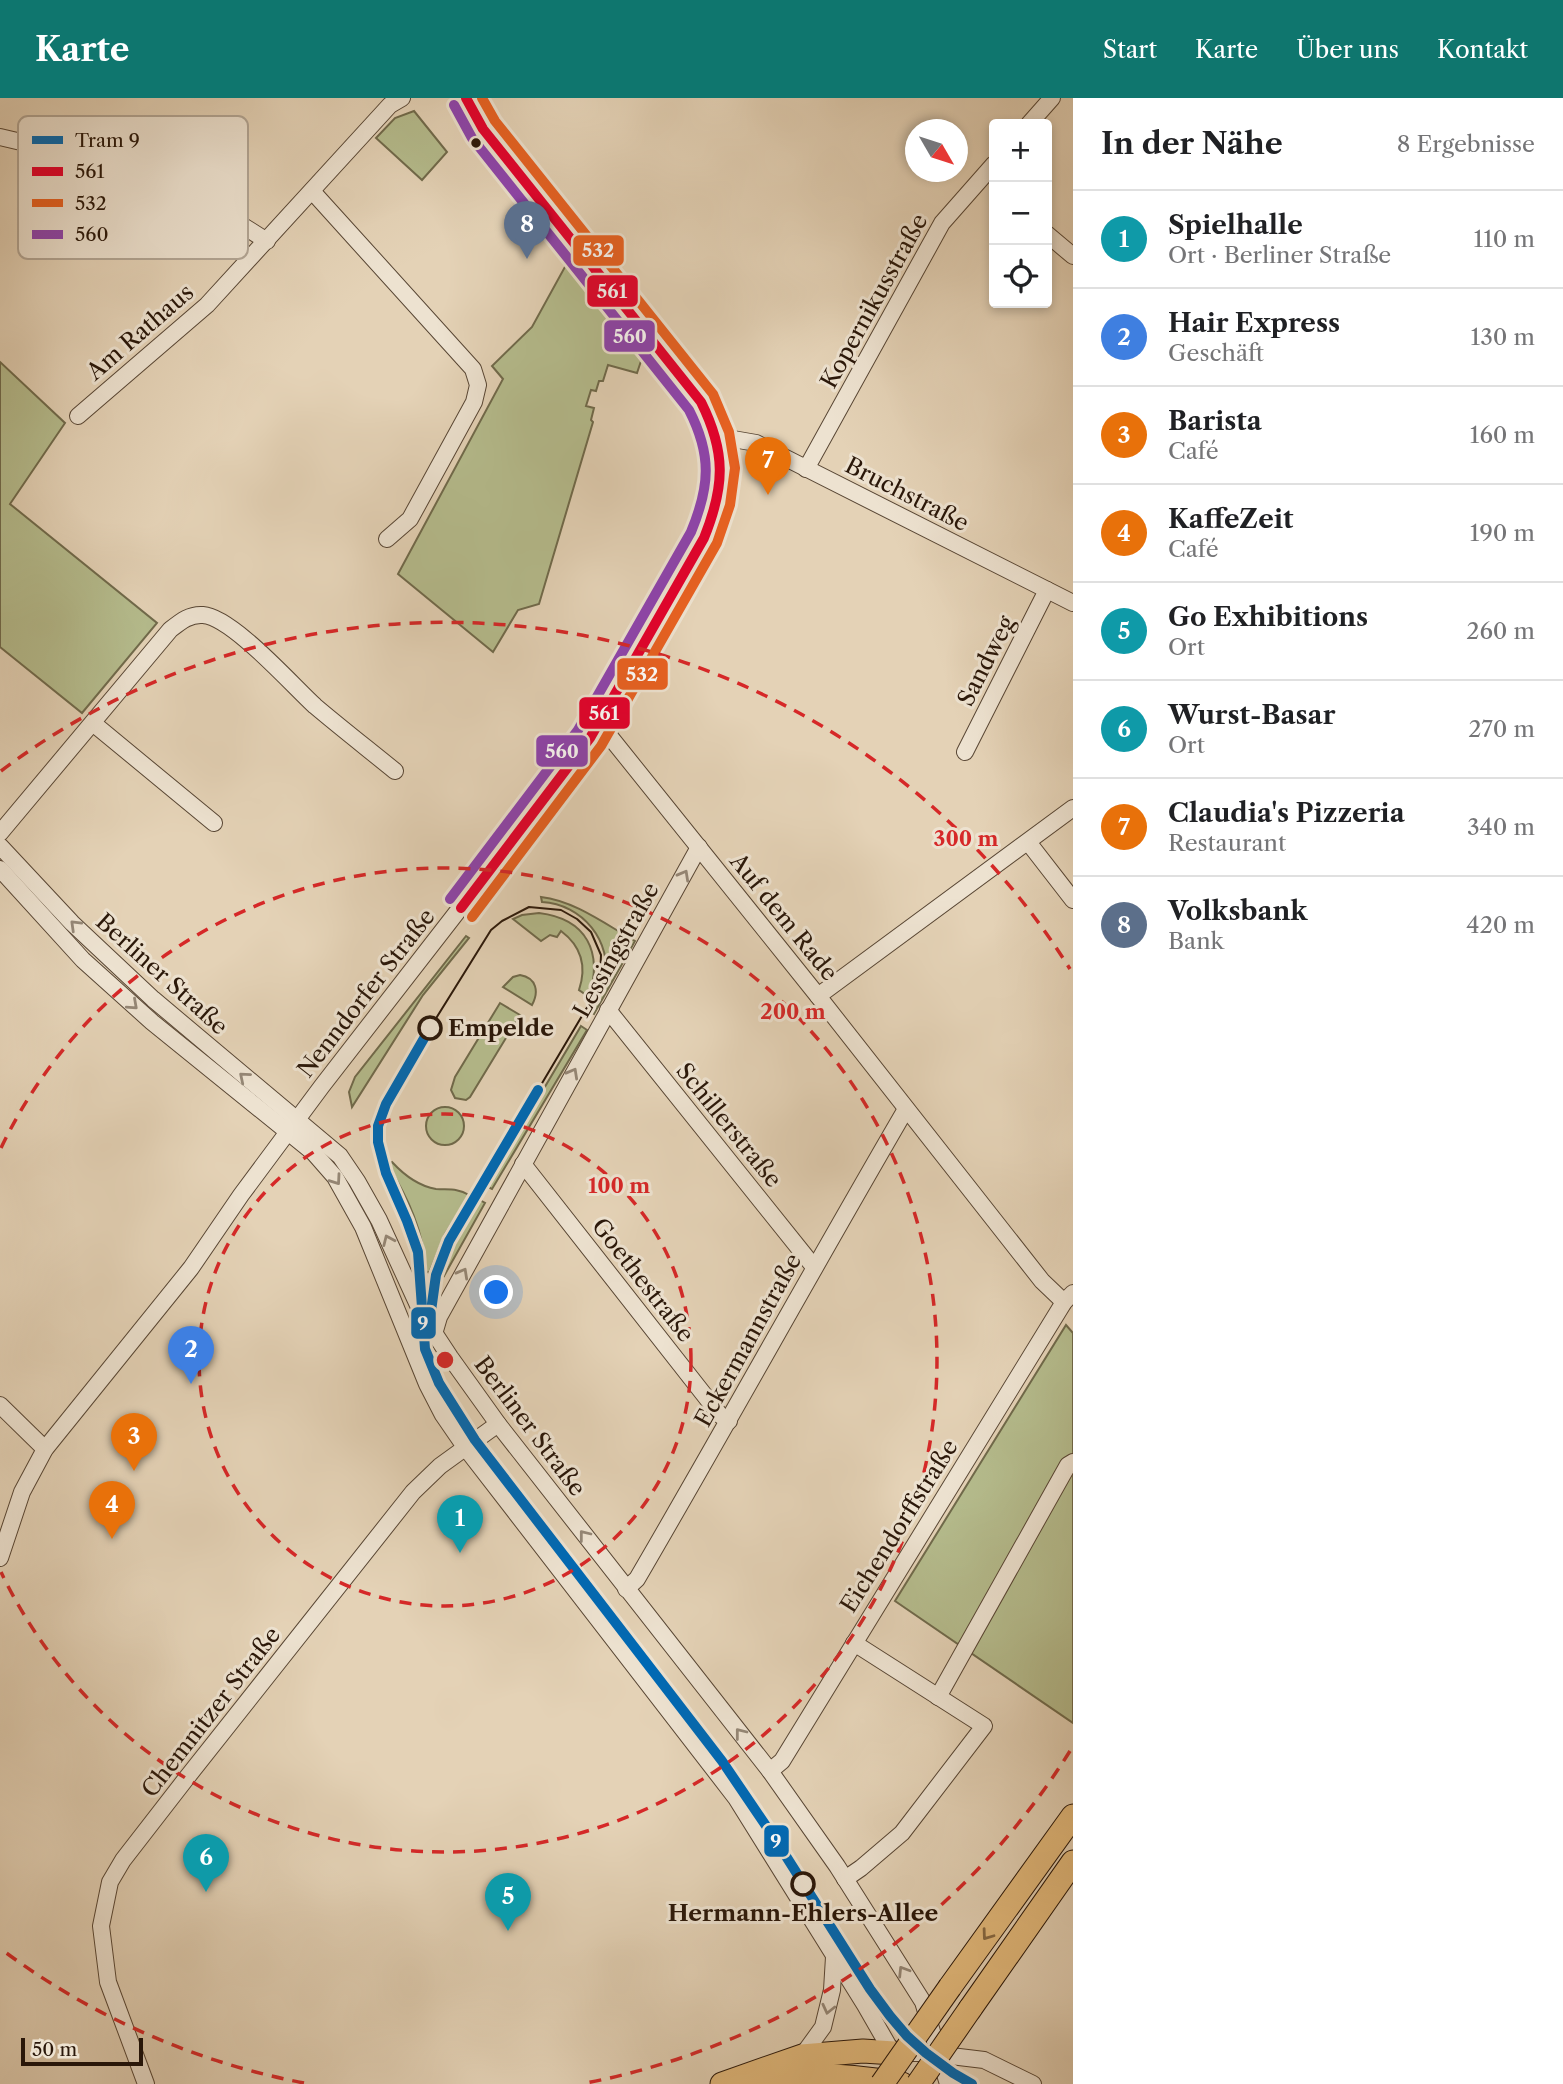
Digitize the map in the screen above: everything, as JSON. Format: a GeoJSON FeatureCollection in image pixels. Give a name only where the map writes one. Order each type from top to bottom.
{"type":"FeatureCollection","features":[{"type":"Feature","properties":{"kind":"highway"},"geometry":{"type":"LineString","coordinates":[[879,2081],[1073,1816]]}},
{"type":"Feature","properties":{"kind":"highway"},"geometry":{"type":"LineString","coordinates":[[918,2084],[1073,1862]]}},
{"type":"Feature","properties":{"kind":"highway"},"geometry":{"type":"LineString","coordinates":[[730,2081],[803,2056],[863,2051],[894,2053]]}},
{"type":"Feature","properties":{"kind":"highway"},"geometry":{"type":"LineString","coordinates":[[730,2081],[794,2075],[904,2084]]}},
{"type":"Feature","properties":{"kind":"street","name":"Am Rathaus"},"geometry":{"type":"LineString","coordinates":[[78,416],[207,305],[390,105],[402,98]]}},
{"type":"Feature","properties":{"kind":"street","name":"Nenndorfer Straße"},"geometry":{"type":"LineString","coordinates":[[0,1558],[22,1492],[45,1448],[191,1268],[293,1126],[536,811],[596,726],[704,538],[715,514],[722,468],[711,421],[701,402],[484,129],[466,98]]}},
{"type":"Feature","properties":{"kind":"street"},"geometry":{"type":"LineString","coordinates":[[1033,119],[1052,98]]}},
{"type":"Feature","properties":{"kind":"street"},"geometry":{"type":"LineString","coordinates":[[0,137],[18,141]]}},
{"type":"Feature","properties":{"kind":"street","name":"Kopernikusstraße"},"geometry":{"type":"LineString","coordinates":[[806,469],[942,223],[988,184]]}},
{"type":"Feature","properties":{"kind":"street"},"geometry":{"type":"LineString","coordinates":[[312,191],[473,369],[478,385],[474,402],[410,519],[387,539]]}},
{"type":"Feature","properties":{"kind":"street"},"geometry":{"type":"LineString","coordinates":[[248,229],[267,241]]}},
{"type":"Feature","properties":{"kind":"street"},"geometry":{"type":"LineString","coordinates":[[1052,238],[1073,256]]}},
{"type":"Feature","properties":{"kind":"street","name":"Bruchstraße"},"geometry":{"type":"LineString","coordinates":[[717,441],[733,439],[756,443],[1073,603]]}},
{"type":"Feature","properties":{"kind":"street","name":"Sandweg"},"geometry":{"type":"LineString","coordinates":[[965,752],[1047,590]]}},
{"type":"Feature","properties":{"kind":"street"},"geometry":{"type":"LineString","coordinates":[[0,833],[170,630],[186,617],[204,615],[222,622],[265,656],[313,704],[395,771]]}},
{"type":"Feature","properties":{"kind":"street"},"geometry":{"type":"LineString","coordinates":[[94,723],[214,823]]}},
{"type":"Feature","properties":{"kind":"street","name":"Auf dem Rade"},"geometry":{"type":"LineString","coordinates":[[596,726],[611,738],[699,847],[1042,1281],[1068,1297]]}},
{"type":"Feature","properties":{"kind":"street"},"geometry":{"type":"LineString","coordinates":[[818,996],[1073,808]]}},
{"type":"Feature","properties":{"kind":"street"},"geometry":{"type":"LineString","coordinates":[[1028,842],[1073,900]]}},
{"type":"Feature","properties":{"kind":"street","name":"Berliner Straße"},"geometry":{"type":"LineString","coordinates":[[0,846],[72,923],[293,1126],[335,1177],[368,1237],[427,1384],[443,1415],[736,1798],[894,2053],[904,2084]]}},
{"type":"Feature","properties":{"kind":"street","name":"Lessingstraße"},"geometry":{"type":"LineString","coordinates":[[434,1334],[439,1317],[699,847]]}},
{"type":"Feature","properties":{"kind":"street","name":"Berliner Straße"},"geometry":{"type":"LineString","coordinates":[[0,869],[83,960],[152,1022],[293,1126],[340,1156],[379,1220],[434,1334],[498,1424],[782,1787],[845,1879],[926,2010],[940,2055]]}},
{"type":"Feature","properties":{"kind":"street","name":"Schillerstraße"},"geometry":{"type":"LineString","coordinates":[[608,1010],[814,1267]]}},
{"type":"Feature","properties":{"kind":"street","name":"Eckermannstraße"},"geometry":{"type":"LineString","coordinates":[[626,1589],[638,1579],[906,1110]]}},
{"type":"Feature","properties":{"kind":"street","name":"Goethestraße"},"geometry":{"type":"LineString","coordinates":[[523,1164],[720,1415],[729,1421]]}},
{"type":"Feature","properties":{"kind":"street","name":"Eichendorffstraße"},"geometry":{"type":"LineString","coordinates":[[770,1771],[782,1760],[1068,1297]]}},
{"type":"Feature","properties":{"kind":"street"},"geometry":{"type":"LineString","coordinates":[[0,1405],[45,1448]]}},
{"type":"Feature","properties":{"kind":"street","name":"Chemnitzer Straße"},"geometry":{"type":"LineString","coordinates":[[146,2084],[108,1982],[101,1926],[110,1882],[123,1860],[177,1790],[413,1492],[440,1466],[498,1424]]}},
{"type":"Feature","properties":{"kind":"street"},"geometry":{"type":"LineString","coordinates":[[939,1697],[1068,1465],[1073,1462]]}},
{"type":"Feature","properties":{"kind":"street"},"geometry":{"type":"LineString","coordinates":[[845,1879],[902,1833],[984,1726],[855,1643]]}},
{"type":"Feature","properties":{"kind":"street"},"geometry":{"type":"LineString","coordinates":[[803,2056],[826,2020],[834,1976],[834,1955]]}},
{"type":"Feature","properties":{"kind":"street"},"geometry":{"type":"LineString","coordinates":[[879,2081],[894,2053],[926,2010]]}},
{"type":"Feature","properties":{"kind":"street"},"geometry":{"type":"LineString","coordinates":[[894,2053],[984,2060],[1033,2084]]}},
{"type":"Feature","properties":{"kind":"street"},"geometry":{"type":"LineString","coordinates":[[940,2055],[948,2084]]}},
{"type":"Feature","properties":{"kind":"green space"},"geometry":{"type":"Polygon","coordinates":[[[414,111],[447,152],[422,180],[376,138],[395,118],[414,111]]]}},
{"type":"Feature","properties":{"kind":"green space"},"geometry":{"type":"Polygon","coordinates":[[[566,265],[641,361],[637,373],[608,365],[603,381],[599,381],[596,391],[591,390],[586,406],[594,408],[591,420],[593,422],[539,604],[518,610],[493,652],[398,574],[503,379],[492,366],[532,327],[566,265]]]}},
{"type":"Feature","properties":{"kind":"green space"},"geometry":{"type":"Polygon","coordinates":[[[0,362],[65,423],[10,504],[157,623],[82,713],[0,647],[0,362]]]}},
{"type":"Feature","properties":{"kind":"green space"},"geometry":{"type":"Polygon","coordinates":[[[541,897],[578,908],[635,941],[594,1014],[590,1012],[604,986],[606,967],[599,939],[582,917],[557,904],[542,902],[541,897]]]}},
{"type":"Feature","properties":{"kind":"green space"},"geometry":{"type":"Polygon","coordinates":[[[539,913],[569,922],[580,930],[587,940],[594,966],[589,997],[579,990],[582,965],[578,950],[568,937],[561,931],[557,937],[550,935],[541,941],[513,919],[539,913]]]}},
{"type":"Feature","properties":{"kind":"green space"},"geometry":{"type":"Polygon","coordinates":[[[466,936],[469,938],[423,995],[352,1107],[349,1092],[355,1077],[466,936]]]}},
{"type":"Feature","properties":{"kind":"green space"},"geometry":{"type":"Polygon","coordinates":[[[520,975],[530,979],[535,986],[532,1005],[503,987],[513,977],[520,975]]]}},
{"type":"Feature","properties":{"kind":"green space"},"geometry":{"type":"Polygon","coordinates":[[[500,1003],[520,1015],[470,1097],[466,1100],[455,1098],[451,1090],[455,1077],[500,1003]]]}},
{"type":"Feature","properties":{"kind":"green space"},"geometry":{"type":"Polygon","coordinates":[[[581,1026],[587,1030],[492,1189],[486,1186],[581,1026]]]}},
{"type":"Feature","properties":{"kind":"green space"},"geometry":{"type":"Polygon","coordinates":[[[445,1107],[458,1113],[464,1126],[458,1139],[445,1145],[432,1139],[426,1126],[432,1113],[445,1107]]]}},
{"type":"Feature","properties":{"kind":"green space"},"geometry":{"type":"Polygon","coordinates":[[[392,1162],[417,1183],[436,1189],[457,1190],[469,1195],[445,1234],[429,1273],[426,1271],[414,1216],[388,1165],[392,1162]]]}},
{"type":"Feature","properties":{"kind":"green space"},"geometry":{"type":"Polygon","coordinates":[[[478,1199],[485,1203],[444,1276],[441,1274],[456,1237],[478,1199]]]}},
{"type":"Feature","properties":{"kind":"green space"},"geometry":{"type":"Polygon","coordinates":[[[1066,1325],[1073,1333],[1073,1723],[895,1601],[1066,1325]]]}},
{"type":"Feature","properties":{"kind":"tram line"},"geometry":{"type":"LineString","coordinates":[[430,1028],[491,930],[502,921],[529,907],[561,910],[577,919],[591,932],[601,955],[600,976],[595,994],[538,1090]]}},
{"type":"Feature","properties":{"kind":"tram line","name":"9"},"geometry":{"type":"LineString","coordinates":[[430,1028],[386,1104],[378,1126],[378,1142],[386,1173],[418,1252],[425,1349],[439,1383],[475,1440],[722,1761],[890,2016],[926,2053],[972,2084]]}},
{"type":"Feature","properties":{"kind":"tram line","name":"9"},"geometry":{"type":"LineString","coordinates":[[431,1311],[436,1275],[449,1241],[538,1090]]}},
{"type":"Feature","properties":{"kind":"transit line","name":"561"},"geometry":{"type":"LineString","coordinates":[[461,908],[590,738],[704,538],[716,502],[720,469],[715,437],[701,402],[483,129],[466,98]]}},
{"type":"Feature","properties":{"kind":"transit line","name":"532"},"geometry":{"type":"LineString","coordinates":[[472,917],[601,746],[717,543],[730,505],[735,468],[729,432],[713,394],[495,121],[482,98]]}},
{"type":"Feature","properties":{"kind":"transit line","name":"560"},"geometry":{"type":"LineString","coordinates":[[450,899],[578,730],[691,532],[702,500],[706,471],[702,442],[689,410],[472,138],[454,105]]}},
{"type":"Feature","properties":{"kind":"place","name":"Volksbank"},"geometry":{"type":"Point","coordinates":[527,259]}},
{"type":"Feature","properties":{"kind":"place","name":"Claudia's Pizzeria"},"geometry":{"type":"Point","coordinates":[768,495]}},
{"type":"Feature","properties":{"kind":"place","name":"Empelde"},"geometry":{"type":"Point","coordinates":[430,1028]}},
{"type":"Feature","properties":{"kind":"place","name":"Hair Express"},"geometry":{"type":"Point","coordinates":[191,1384]}},
{"type":"Feature","properties":{"kind":"place","name":"Barista"},"geometry":{"type":"Point","coordinates":[134,1471]}},
{"type":"Feature","properties":{"kind":"place","name":"KaffeZeit"},"geometry":{"type":"Point","coordinates":[112,1539]}},
{"type":"Feature","properties":{"kind":"place","name":"Spielhalle"},"geometry":{"type":"Point","coordinates":[460,1553]}},
{"type":"Feature","properties":{"kind":"place","name":"Hermann-Ehlers-Allee"},"geometry":{"type":"Point","coordinates":[803,1884]}},
{"type":"Feature","properties":{"kind":"place","name":"Wurst-Basar"},"geometry":{"type":"Point","coordinates":[206,1892]}},
{"type":"Feature","properties":{"kind":"place","name":"Go Exhibitions"},"geometry":{"type":"Point","coordinates":[508,1931]}}]}
